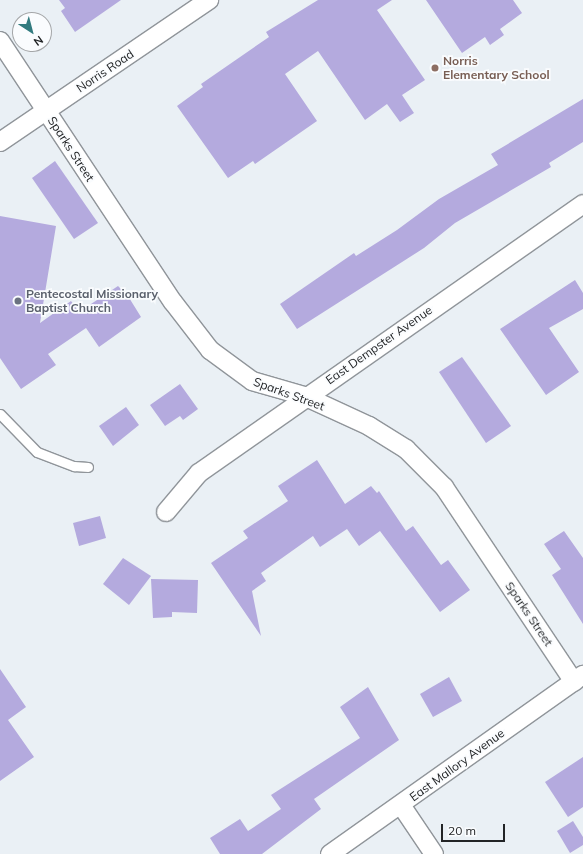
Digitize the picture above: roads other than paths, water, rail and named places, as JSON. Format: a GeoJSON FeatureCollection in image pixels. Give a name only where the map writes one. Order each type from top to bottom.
{"type":"FeatureCollection","features":[{"type":"Feature","properties":{"kind":"street","name":"Norris Road"},"geometry":{"type":"LineString","coordinates":[[0,142],[209,0]]}},
{"type":"Feature","properties":{"kind":"street","name":"Sparks Street"},"geometry":{"type":"LineString","coordinates":[[0,41],[173,302],[210,350],[252,381],[304,396],[369,426],[406,449],[444,487],[578,678]]}},
{"type":"Feature","properties":{"kind":"street","name":"East Dempster Avenue"},"geometry":{"type":"LineString","coordinates":[[166,512],[199,472],[304,396],[583,204]]}},
{"type":"Feature","properties":{"kind":"street","name":"East Mallory Avenue"},"geometry":{"type":"LineString","coordinates":[[330,854],[578,678]]}},
{"type":"Feature","properties":{"kind":"street"},"geometry":{"type":"LineString","coordinates":[[401,805],[434,854]]}},
{"type":"Feature","properties":{"kind":"lane"},"geometry":{"type":"LineString","coordinates":[[0,414],[37,452],[74,466],[88,467]]}},
{"type":"Feature","properties":{"kind":"place","name":"Norris Elementary School"},"geometry":{"type":"Point","coordinates":[435,68]}},
{"type":"Feature","properties":{"kind":"place","name":"Pentecostal Missionary Baptist Church"},"geometry":{"type":"Point","coordinates":[18,301]}}]}
